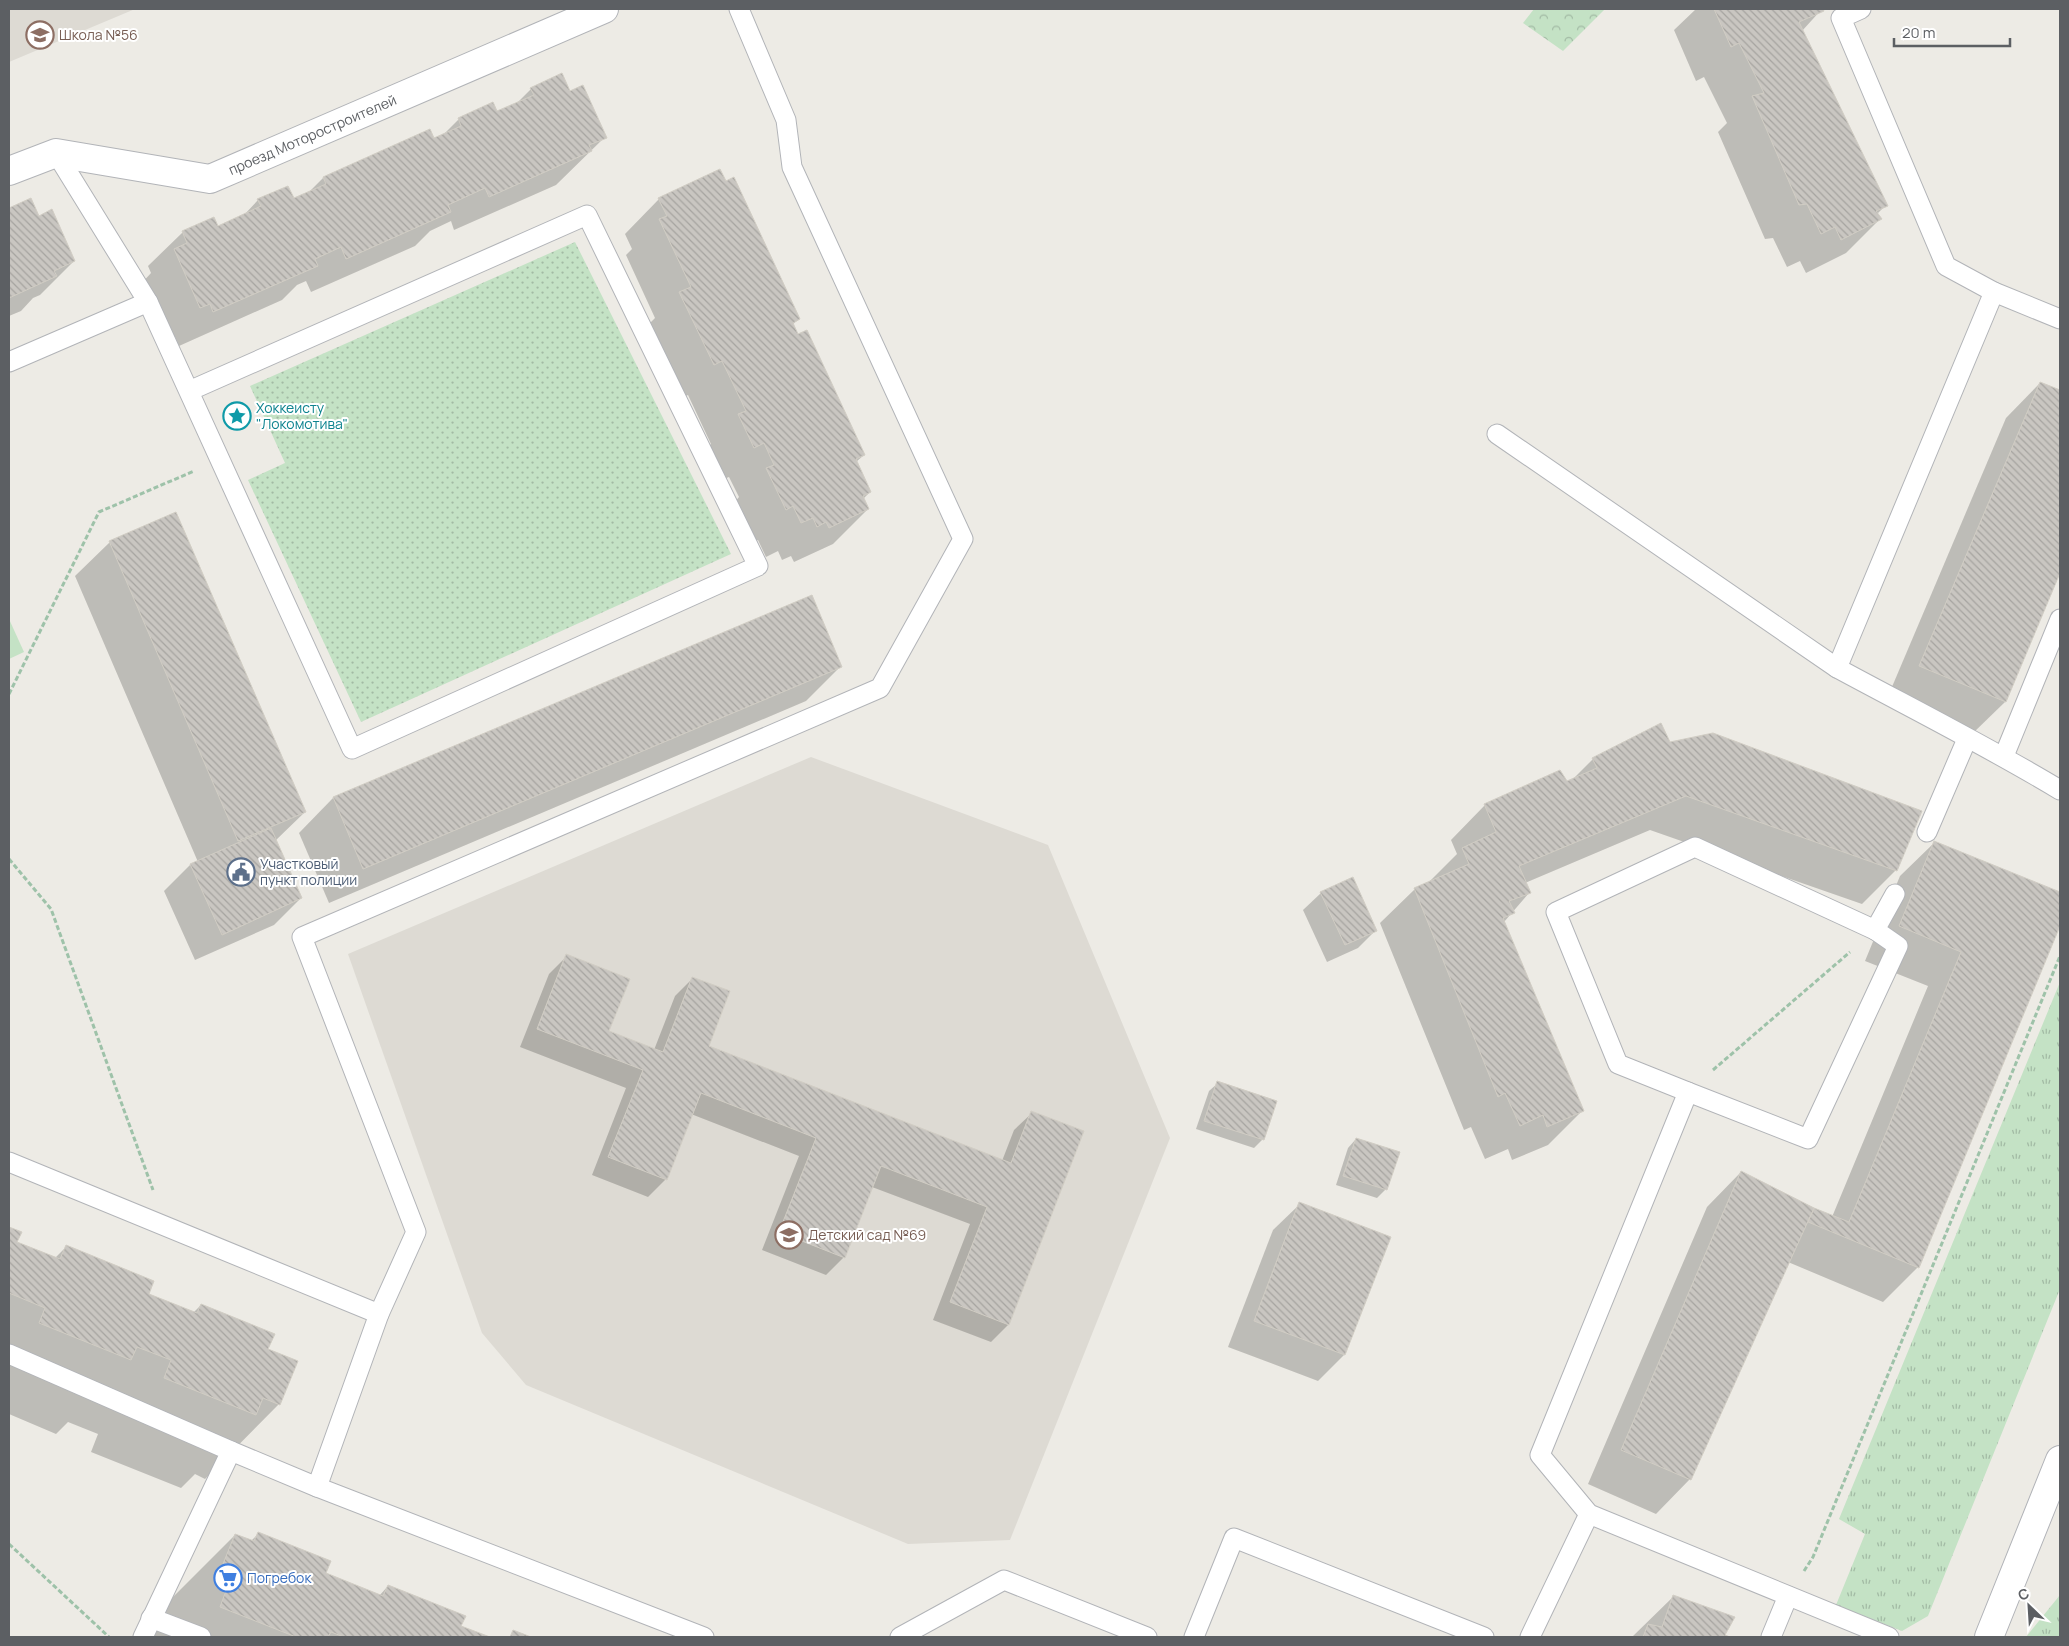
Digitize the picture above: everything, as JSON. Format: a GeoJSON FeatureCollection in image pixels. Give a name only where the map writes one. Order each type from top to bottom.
{"type":"FeatureCollection","features":[{"type":"Feature","properties":{"kind":"street","name":"проезд Моторостроителей"},"geometry":{"type":"LineString","coordinates":[[56,153],[210,179],[604,9]]}},
{"type":"Feature","properties":{"kind":"street"},"geometry":{"type":"LineString","coordinates":[[9,171],[56,153]]}},
{"type":"Feature","properties":{"kind":"street"},"geometry":{"type":"LineString","coordinates":[[1989,1637],[2060,1460]]}},
{"type":"Feature","properties":{"kind":"lane"},"geometry":{"type":"LineString","coordinates":[[317,1487],[379,1314],[416,1232],[302,937],[880,688],[963,539],[792,167],[786,120],[739,9]]}},
{"type":"Feature","properties":{"kind":"lane"},"geometry":{"type":"LineString","coordinates":[[1861,9],[1841,18],[1946,266],[1994,292],[2060,319]]}},
{"type":"Feature","properties":{"kind":"lane"},"geometry":{"type":"LineString","coordinates":[[56,153],[148,302],[352,749],[758,566],[587,215],[189,391]]}},
{"type":"Feature","properties":{"kind":"lane"},"geometry":{"type":"LineString","coordinates":[[1837,668],[1994,292]]}},
{"type":"Feature","properties":{"kind":"lane"},"geometry":{"type":"LineString","coordinates":[[9,362],[148,302]]}},
{"type":"Feature","properties":{"kind":"lane"},"geometry":{"type":"LineString","coordinates":[[1497,434],[1837,668],[1967,739],[2004,756],[2060,790]]}},
{"type":"Feature","properties":{"kind":"lane"},"geometry":{"type":"LineString","coordinates":[[2004,756],[2060,619]]}},
{"type":"Feature","properties":{"kind":"lane"},"geometry":{"type":"LineString","coordinates":[[1927,832],[1967,739]]}},
{"type":"Feature","properties":{"kind":"lane"},"geometry":{"type":"LineString","coordinates":[[1695,846],[1875,930],[1898,946],[1808,1139],[1618,1064],[1556,912],[1695,846]]}},
{"type":"Feature","properties":{"kind":"lane"},"geometry":{"type":"LineString","coordinates":[[1875,930],[1895,894]]}},
{"type":"Feature","properties":{"kind":"lane"},"geometry":{"type":"LineString","coordinates":[[1688,1092],[1540,1455],[1588,1514],[1889,1637]]}},
{"type":"Feature","properties":{"kind":"lane"},"geometry":{"type":"LineString","coordinates":[[9,1162],[379,1314]]}},
{"type":"Feature","properties":{"kind":"lane"},"geometry":{"type":"LineString","coordinates":[[9,1354],[317,1487],[704,1637]]}},
{"type":"Feature","properties":{"kind":"lane"},"geometry":{"type":"LineString","coordinates":[[143,1637],[231,1451]]}},
{"type":"Feature","properties":{"kind":"lane"},"geometry":{"type":"LineString","coordinates":[[1530,1637],[1588,1514]]}},
{"type":"Feature","properties":{"kind":"lane"},"geometry":{"type":"LineString","coordinates":[[1194,1637],[1234,1538],[1484,1637]]}},
{"type":"Feature","properties":{"kind":"lane"},"geometry":{"type":"LineString","coordinates":[[900,1637],[1004,1580],[1146,1637]]}},
{"type":"Feature","properties":{"kind":"lane"},"geometry":{"type":"LineString","coordinates":[[1772,1637],[1788,1596]]}},
{"type":"Feature","properties":{"kind":"lane"},"geometry":{"type":"LineString","coordinates":[[151,1618],[201,1637]]}},
{"type":"Feature","properties":{"kind":"path"},"geometry":{"type":"LineString","coordinates":[[9,694],[99,512],[220,459]]}},
{"type":"Feature","properties":{"kind":"path"},"geometry":{"type":"LineString","coordinates":[[9,859],[51,909],[167,1227]]}},
{"type":"Feature","properties":{"kind":"path"},"geometry":{"type":"LineString","coordinates":[[1688,1092],[1875,930]]}},
{"type":"Feature","properties":{"kind":"path"},"geometry":{"type":"LineString","coordinates":[[1788,1596],[1813,1557],[2060,956]]}},
{"type":"Feature","properties":{"kind":"path"},"geometry":{"type":"LineString","coordinates":[[9,1544],[109,1637]]}},
{"type":"Feature","properties":{"kind":"shaded area","name":"Школа №56"},"geometry":{"type":"Polygon","coordinates":[[[9,9],[135,9],[9,62],[9,9]]]}},
{"type":"Feature","properties":{"kind":"shaded area","name":"Детский сад №69"},"geometry":{"type":"Polygon","coordinates":[[[811,757],[1048,845],[1170,1138],[1010,1540],[908,1544],[526,1385],[482,1333],[348,954],[811,757]]]}},
{"type":"Feature","properties":{"kind":"green space"},"geometry":{"type":"Polygon","coordinates":[[[1534,9],[1605,9],[1563,51],[1523,23],[1534,9]]]}},
{"type":"Feature","properties":{"kind":"green space"},"geometry":{"type":"Polygon","coordinates":[[[575,242],[731,554],[361,722],[248,480],[285,463],[250,386],[575,242]]]}},
{"type":"Feature","properties":{"kind":"green space"},"geometry":{"type":"Polygon","coordinates":[[[9,619],[24,652],[9,659],[9,619]]]}},
{"type":"Feature","properties":{"kind":"green space"},"geometry":{"type":"Polygon","coordinates":[[[2060,982],[2060,1289],[1928,1616],[1902,1631],[1836,1605],[1865,1534],[1839,1519],[2060,982]]]}},
{"type":"Feature","properties":{"kind":"green space"},"geometry":{"type":"Polygon","coordinates":[[[2060,1595],[2060,1637],[2026,1637],[2060,1595]]]}},
{"type":"Feature","properties":{"kind":"building"},"geometry":{"type":"Polygon","coordinates":[[[1714,9],[1823,9],[1824,11],[1799,22],[1888,206],[1876,211],[1882,219],[1841,240],[1835,227],[1821,234],[1807,204],[1799,205],[1752,96],[1764,93],[1739,43],[1731,47],[1714,9]]]}},
{"type":"Feature","properties":{"kind":"building"},"geometry":{"type":"Polygon","coordinates":[[[562,73],[570,91],[583,85],[607,138],[589,145],[592,151],[489,197],[485,188],[448,205],[451,212],[346,259],[341,247],[315,259],[318,266],[213,312],[210,304],[200,308],[174,249],[187,243],[182,231],[214,217],[218,226],[261,206],[257,199],[288,186],[294,198],[326,184],[323,177],[430,129],[434,138],[461,126],[458,118],[493,102],[497,111],[534,95],[530,88],[562,73]]]}},
{"type":"Feature","properties":{"kind":"building"},"geometry":{"type":"Polygon","coordinates":[[[720,169],[726,181],[734,177],[800,319],[793,323],[798,334],[807,330],[865,455],[856,459],[871,492],[863,496],[869,509],[829,528],[826,522],[817,527],[813,518],[801,523],[793,506],[786,510],[766,468],[774,465],[764,443],[754,448],[738,414],[746,411],[722,361],[714,365],[679,292],[691,287],[659,219],[667,216],[658,198],[720,169]]]}},
{"type":"Feature","properties":{"kind":"building"},"geometry":{"type":"Polygon","coordinates":[[[31,198],[39,216],[52,209],[75,261],[54,271],[57,276],[9,298],[9,208],[31,198]]]}},
{"type":"Feature","properties":{"kind":"building"},"geometry":{"type":"Polygon","coordinates":[[[2040,382],[2060,390],[2060,573],[2006,702],[1919,666],[2040,382]]]}},
{"type":"Feature","properties":{"kind":"building"},"geometry":{"type":"Polygon","coordinates":[[[176,512],[306,812],[238,841],[109,541],[176,512]]]}},
{"type":"Feature","properties":{"kind":"building"},"geometry":{"type":"Polygon","coordinates":[[[812,595],[842,667],[363,869],[333,797],[812,595]]]}},
{"type":"Feature","properties":{"kind":"building"},"geometry":{"type":"Polygon","coordinates":[[[1661,723],[1670,742],[1713,733],[1922,811],[1897,871],[1686,796],[1519,866],[1531,893],[1509,901],[1515,913],[1503,918],[1584,1111],[1547,1127],[1543,1115],[1520,1126],[1505,1093],[1498,1097],[1414,888],[1469,864],[1462,848],[1496,832],[1484,804],[1560,770],[1567,781],[1597,768],[1592,758],[1661,723]]]}},
{"type":"Feature","properties":{"kind":"building"},"geometry":{"type":"Polygon","coordinates":[[[271,828],[302,898],[222,935],[190,864],[271,828]]]}},
{"type":"Feature","properties":{"kind":"building"},"geometry":{"type":"Polygon","coordinates":[[[1934,841],[2060,892],[2060,926],[1919,1268],[1808,1222],[1814,1208],[1849,1222],[1961,952],[1899,926],[1934,841]]]}},
{"type":"Feature","properties":{"kind":"building"},"geometry":{"type":"Polygon","coordinates":[[[1353,877],[1377,931],[1345,945],[1320,892],[1353,877]]]}},
{"type":"Feature","properties":{"kind":"building"},"geometry":{"type":"Polygon","coordinates":[[[566,954],[630,979],[609,1031],[663,1052],[692,977],[730,991],[709,1046],[1011,1163],[1031,1111],[1084,1131],[1009,1325],[950,1302],[987,1207],[881,1166],[845,1258],[779,1232],[816,1138],[701,1093],[667,1180],[608,1157],[643,1070],[537,1029],[566,954]]]}},
{"type":"Feature","properties":{"kind":"building"},"geometry":{"type":"Polygon","coordinates":[[[1217,1081],[1277,1101],[1264,1140],[1204,1121],[1217,1081]]]}},
{"type":"Feature","properties":{"kind":"building"},"geometry":{"type":"Polygon","coordinates":[[[1356,1138],[1400,1152],[1387,1190],[1343,1176],[1356,1138]]]}},
{"type":"Feature","properties":{"kind":"building"},"geometry":{"type":"Polygon","coordinates":[[[1741,1171],[1814,1208],[1691,1480],[1621,1450],[1741,1171]]]}},
{"type":"Feature","properties":{"kind":"building"},"geometry":{"type":"Polygon","coordinates":[[[1299,1202],[1391,1237],[1345,1355],[1254,1321],[1299,1202]]]}},
{"type":"Feature","properties":{"kind":"building"},"geometry":{"type":"Polygon","coordinates":[[[9,1227],[22,1232],[17,1242],[60,1259],[66,1245],[154,1281],[149,1294],[197,1313],[201,1304],[275,1334],[268,1349],[298,1361],[280,1405],[263,1398],[256,1415],[164,1378],[171,1360],[137,1347],[131,1360],[39,1323],[45,1308],[9,1293],[9,1227]]]}},
{"type":"Feature","properties":{"kind":"building"},"geometry":{"type":"Polygon","coordinates":[[[258,1532],[331,1561],[326,1573],[383,1596],[388,1585],[466,1616],[461,1626],[490,1637],[344,1637],[331,1632],[328,1637],[296,1637],[220,1607],[227,1588],[215,1584],[235,1534],[254,1541],[258,1532]]]}},
{"type":"Feature","properties":{"kind":"building"},"geometry":{"type":"Polygon","coordinates":[[[1673,1595],[1735,1617],[1725,1635],[1730,1637],[1643,1637],[1648,1624],[1662,1627],[1673,1595]]]}},
{"type":"Feature","properties":{"kind":"building"},"geometry":{"type":"Polygon","coordinates":[[[513,1630],[531,1637],[510,1637],[513,1630]]]}},
{"type":"Feature","properties":{"kind":"place","name":"Школа №56"},"geometry":{"type":"Point","coordinates":[40,35]}},
{"type":"Feature","properties":{"kind":"place","name":"Хоккеисту \"Локомотива\""},"geometry":{"type":"Point","coordinates":[237,416]}},
{"type":"Feature","properties":{"kind":"place","name":"Участковый пункт полиции"},"geometry":{"type":"Point","coordinates":[241,872]}},
{"type":"Feature","properties":{"kind":"place","name":"Детский сад №69"},"geometry":{"type":"Point","coordinates":[789,1235]}},
{"type":"Feature","properties":{"kind":"place","name":"Погребок"},"geometry":{"type":"Point","coordinates":[228,1578]}}]}
